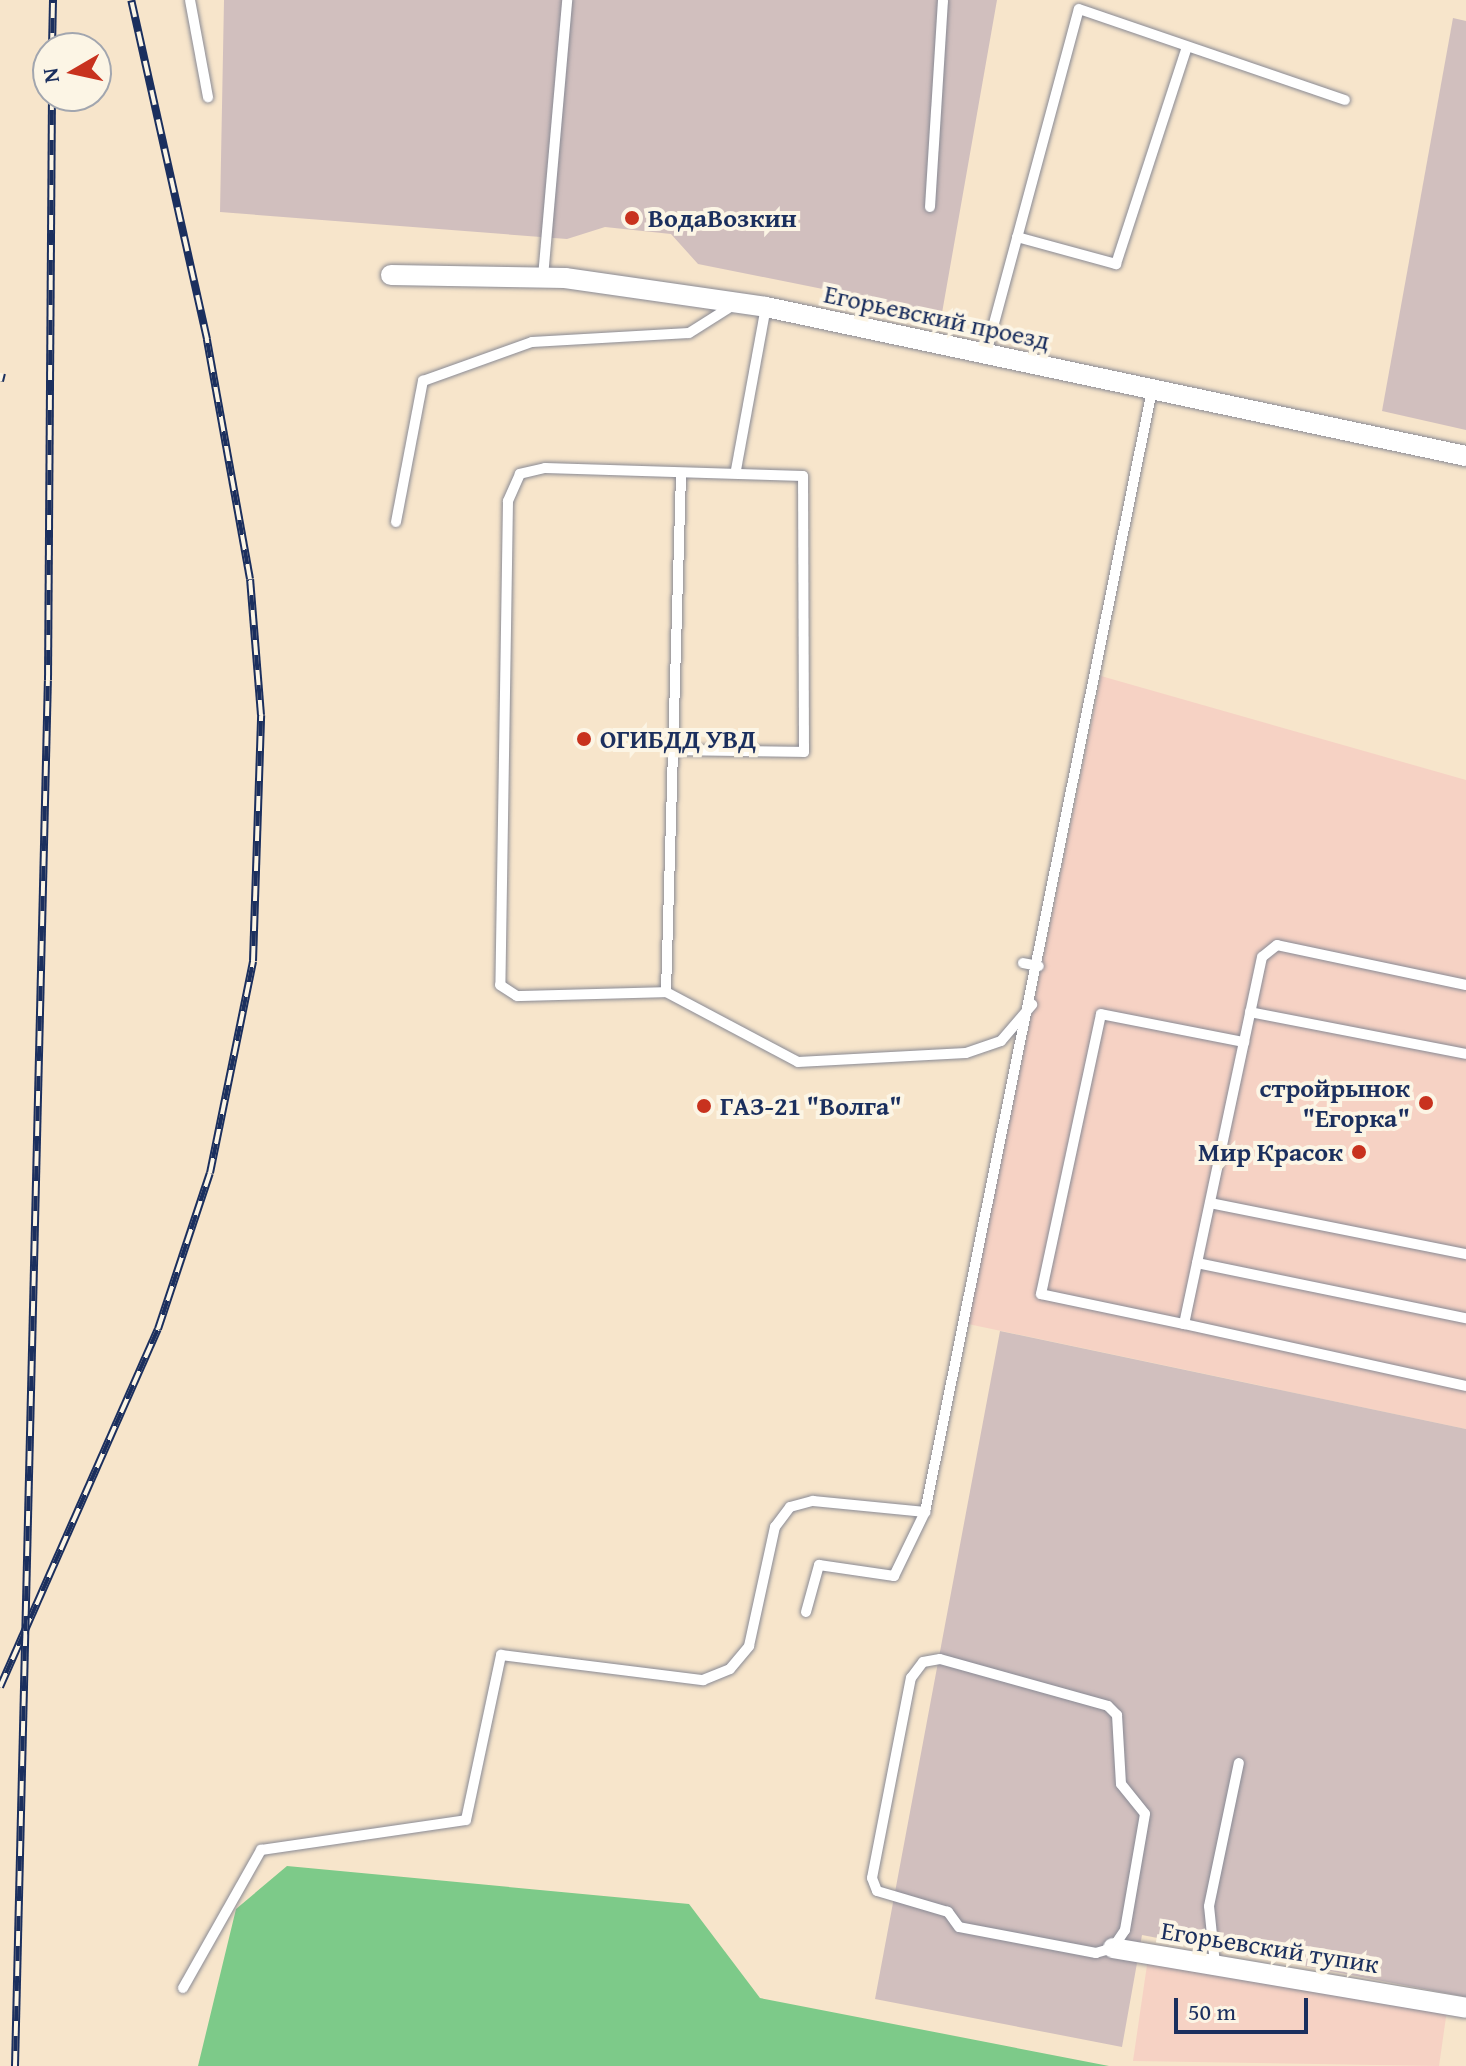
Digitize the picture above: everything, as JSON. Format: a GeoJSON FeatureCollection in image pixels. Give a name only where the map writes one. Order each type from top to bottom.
{"type":"FeatureCollection","features":[{"type":"Feature","properties":{"kind":"street","name":"Егорьевский проезд"},"geometry":{"type":"LineString","coordinates":[[391,275],[543,277],[766,307],[1466,456]]}},
{"type":"Feature","properties":{"kind":"street","name":"Егорьевский тупик"},"geometry":{"type":"LineString","coordinates":[[1113,1948],[1466,2008]]}},
{"type":"Feature","properties":{"kind":"lane"},"geometry":{"type":"LineString","coordinates":[[190,0],[208,97]]}},
{"type":"Feature","properties":{"kind":"lane"},"geometry":{"type":"LineString","coordinates":[[543,277],[567,0]]}},
{"type":"Feature","properties":{"kind":"lane"},"geometry":{"type":"LineString","coordinates":[[930,207],[943,0]]}},
{"type":"Feature","properties":{"kind":"lane"},"geometry":{"type":"LineString","coordinates":[[986,353],[1079,9],[1345,100]]}},
{"type":"Feature","properties":{"kind":"lane"},"geometry":{"type":"LineString","coordinates":[[1017,237],[1116,264],[1187,47]]}},
{"type":"Feature","properties":{"kind":"lane"},"geometry":{"type":"LineString","coordinates":[[396,522],[423,381],[532,342],[689,333],[736,303]]}},
{"type":"Feature","properties":{"kind":"lane"},"geometry":{"type":"LineString","coordinates":[[736,470],[766,307]]}},
{"type":"Feature","properties":{"kind":"lane"},"geometry":{"type":"LineString","coordinates":[[806,1612],[819,1565],[894,1576],[925,1512],[1032,1005],[1080,720],[1152,390]]}},
{"type":"Feature","properties":{"kind":"lane"},"geometry":{"type":"LineString","coordinates":[[674,750],[804,752],[803,476],[736,470],[681,475],[545,468],[520,474],[508,501],[500,985],[517,996],[666,992],[798,1062],[966,1053],[1001,1041],[1032,1005]]}},
{"type":"Feature","properties":{"kind":"lane"},"geometry":{"type":"LineString","coordinates":[[666,992],[681,475]]}},
{"type":"Feature","properties":{"kind":"lane"},"geometry":{"type":"LineString","coordinates":[[1184,1324],[1262,957],[1277,945],[1466,985]]}},
{"type":"Feature","properties":{"kind":"lane"},"geometry":{"type":"LineString","coordinates":[[1023,963],[1039,966]]}},
{"type":"Feature","properties":{"kind":"lane"},"geometry":{"type":"LineString","coordinates":[[1250,1012],[1466,1054]]}},
{"type":"Feature","properties":{"kind":"lane"},"geometry":{"type":"LineString","coordinates":[[1244,1042],[1101,1014],[1041,1294],[1466,1386]]}},
{"type":"Feature","properties":{"kind":"lane"},"geometry":{"type":"LineString","coordinates":[[1210,1203],[1466,1254]]}},
{"type":"Feature","properties":{"kind":"lane"},"geometry":{"type":"LineString","coordinates":[[1197,1263],[1466,1318]]}},
{"type":"Feature","properties":{"kind":"lane"},"geometry":{"type":"LineString","coordinates":[[183,1988],[261,1850],[466,1820],[501,1655],[703,1680],[730,1669],[749,1646],[775,1527],[790,1507],[813,1501],[925,1512]]}},
{"type":"Feature","properties":{"kind":"lane"},"geometry":{"type":"LineString","coordinates":[[940,1659],[1108,1706],[1117,1715],[1121,1784],[1145,1814],[1125,1930],[1113,1948],[1096,1953],[959,1927],[948,1912],[877,1891],[872,1878],[911,1678],[923,1662],[940,1659]]}},
{"type":"Feature","properties":{"kind":"lane"},"geometry":{"type":"LineString","coordinates":[[1215,1964],[1209,1906],[1239,1763]]}},
{"type":"Feature","properties":{"kind":"shaded area"},"geometry":{"type":"Polygon","coordinates":[[[224,0],[997,0],[942,313],[698,264],[671,234],[605,227],[567,239],[220,212],[224,0]]]}},
{"type":"Feature","properties":{"kind":"shaded area"},"geometry":{"type":"Polygon","coordinates":[[[1453,18],[1466,21],[1466,430],[1382,411],[1453,18]]]}},
{"type":"Feature","properties":{"kind":"shaded area"},"geometry":{"type":"Polygon","coordinates":[[[1101,676],[1466,780],[1466,1429],[968,1324],[1101,676]]]}},
{"type":"Feature","properties":{"kind":"shaded area"},"geometry":{"type":"Polygon","coordinates":[[[1000,1331],[1466,1429],[1466,1997],[1142,1935],[1122,2047],[875,1999],[1000,1331]]]}},
{"type":"Feature","properties":{"kind":"shaded area"},"geometry":{"type":"Polygon","coordinates":[[[1148,1958],[1447,2010],[1439,2066],[1133,2061],[1148,1958]]]}},
{"type":"Feature","properties":{"kind":"green space"},"geometry":{"type":"Polygon","coordinates":[[[287,1866],[689,1904],[760,1998],[1109,2066],[198,2066],[236,1909],[287,1866]]]}},
{"type":"Feature","properties":{"kind":"railway"},"geometry":{"type":"LineString","coordinates":[[52,32],[53,0]]}},
{"type":"Feature","properties":{"kind":"railway"},"geometry":{"type":"LineString","coordinates":[[0,1687],[158,1329],[210,1173],[253,961],[261,715],[250,579],[207,339],[131,0]]}},
{"type":"Feature","properties":{"kind":"railway"},"geometry":{"type":"LineString","coordinates":[[15,2066],[48,680],[52,112]]}},
{"type":"Feature","properties":{"kind":"railway"},"geometry":{"type":"LineString","coordinates":[[0,381],[2,373]]}},
{"type":"Feature","properties":{"kind":"place","name":"ВодаВозкин"},"geometry":{"type":"Point","coordinates":[632,218]}},
{"type":"Feature","properties":{"kind":"place","name":"ОГИБДД УВД"},"geometry":{"type":"Point","coordinates":[584,739]}},
{"type":"Feature","properties":{"kind":"place","name":"стройрынок \"Егорка\""},"geometry":{"type":"Point","coordinates":[1426,1103]}},
{"type":"Feature","properties":{"kind":"place","name":"ГАЗ-21 \"Волга\""},"geometry":{"type":"Point","coordinates":[704,1106]}},
{"type":"Feature","properties":{"kind":"place","name":"Мир Красок"},"geometry":{"type":"Point","coordinates":[1359,1152]}}]}
